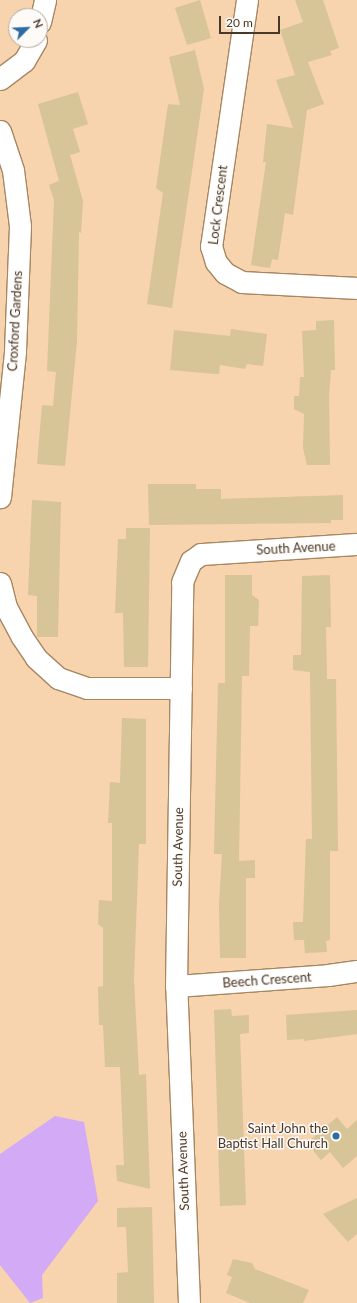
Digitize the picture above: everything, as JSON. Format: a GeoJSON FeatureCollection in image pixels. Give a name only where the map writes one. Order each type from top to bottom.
{"type":"FeatureCollection","features":[{"type":"Feature","properties":{"kind":"street","name":"Lock Crescent"},"geometry":{"type":"LineString","coordinates":[[247,0],[211,246],[216,262],[234,280],[242,282],[357,288]]}},
{"type":"Feature","properties":{"kind":"street"},"geometry":{"type":"LineString","coordinates":[[0,79],[24,61],[31,48]]}},
{"type":"Feature","properties":{"kind":"street","name":"Croxford Gardens"},"geometry":{"type":"LineString","coordinates":[[0,131],[6,172],[20,226],[15,352],[0,496]]}},
{"type":"Feature","properties":{"kind":"street","name":"South Avenue"},"geometry":{"type":"LineString","coordinates":[[189,1303],[176,986],[182,582],[191,561],[201,554],[357,544]]}},
{"type":"Feature","properties":{"kind":"street"},"geometry":{"type":"LineString","coordinates":[[0,583],[6,607],[22,637],[36,658],[58,678],[87,688],[180,688]]}},
{"type":"Feature","properties":{"kind":"street","name":"Beech Crescent"},"geometry":{"type":"LineString","coordinates":[[176,986],[328,976],[357,971]]}},
{"type":"Feature","properties":{"kind":"shaded area"},"geometry":{"type":"Polygon","coordinates":[[[55,1116],[84,1122],[98,1201],[42,1275],[43,1298],[30,1303],[0,1265],[0,1154],[55,1116]]]}},
{"type":"Feature","properties":{"kind":"building"},"geometry":{"type":"Polygon","coordinates":[[[200,0],[211,38],[187,45],[175,8],[200,0]]]}},
{"type":"Feature","properties":{"kind":"building"},"geometry":{"type":"Polygon","coordinates":[[[295,0],[323,0],[339,48],[330,51],[332,55],[308,62],[324,104],[307,110],[293,215],[285,213],[278,260],[272,259],[270,268],[251,265],[266,162],[263,162],[267,124],[293,128],[276,80],[295,75],[280,30],[303,22],[295,0]]]}},
{"type":"Feature","properties":{"kind":"building"},"geometry":{"type":"Polygon","coordinates":[[[195,50],[204,89],[172,308],[147,304],[163,193],[156,188],[168,104],[180,105],[169,57],[195,50]]]}},
{"type":"Feature","properties":{"kind":"building"},"geometry":{"type":"Polygon","coordinates":[[[78,92],[88,124],[73,129],[80,152],[70,155],[83,201],[81,233],[79,232],[77,341],[65,466],[37,464],[42,405],[53,406],[56,372],[47,371],[54,200],[49,185],[59,181],[38,104],[78,92]]]}},
{"type":"Feature","properties":{"kind":"building"},"geometry":{"type":"Polygon","coordinates":[[[334,320],[335,370],[331,370],[329,396],[330,465],[307,465],[303,448],[304,414],[294,409],[294,396],[299,396],[300,377],[304,377],[302,331],[316,330],[316,321],[334,320]]]}},
{"type":"Feature","properties":{"kind":"building"},"geometry":{"type":"Polygon","coordinates":[[[231,329],[267,334],[263,366],[247,364],[245,369],[220,365],[219,374],[170,370],[174,330],[230,336],[231,329]]]}},
{"type":"Feature","properties":{"kind":"building"},"geometry":{"type":"Polygon","coordinates":[[[148,484],[196,484],[196,489],[221,489],[221,499],[343,495],[343,520],[331,520],[331,523],[149,525],[148,484]]]}},
{"type":"Feature","properties":{"kind":"building"},"geometry":{"type":"Polygon","coordinates":[[[32,500],[61,502],[58,637],[37,637],[37,596],[28,595],[32,500]]]}},
{"type":"Feature","properties":{"kind":"building"},"geometry":{"type":"Polygon","coordinates":[[[126,528],[150,528],[148,667],[124,667],[123,613],[115,613],[118,539],[126,539],[126,528]]]}},
{"type":"Feature","properties":{"kind":"building"},"geometry":{"type":"Polygon","coordinates":[[[225,575],[252,575],[252,595],[259,600],[258,626],[250,626],[249,676],[242,676],[239,861],[255,860],[255,878],[246,878],[246,958],[220,958],[219,905],[222,854],[214,854],[218,683],[225,683],[225,575]]]}},
{"type":"Feature","properties":{"kind":"building"},"geometry":{"type":"Polygon","coordinates":[[[330,575],[331,627],[326,627],[327,679],[336,679],[338,851],[330,851],[330,940],[326,941],[327,952],[305,953],[304,940],[294,940],[293,922],[303,922],[306,839],[312,839],[310,672],[293,670],[293,655],[301,655],[302,576],[330,575]]]}},
{"type":"Feature","properties":{"kind":"building"},"geometry":{"type":"Polygon","coordinates":[[[122,718],[146,719],[146,844],[139,844],[134,979],[139,1075],[146,1074],[150,1189],[117,1181],[116,1165],[124,1165],[120,1067],[105,1067],[103,1025],[99,1025],[98,987],[103,986],[103,928],[98,924],[99,900],[112,901],[112,823],[108,823],[110,782],[120,783],[122,718]]]}},
{"type":"Feature","properties":{"kind":"building"},"geometry":{"type":"Polygon","coordinates":[[[231,1009],[232,1016],[249,1015],[249,1033],[240,1034],[246,1205],[220,1206],[214,1010],[231,1009]]]}},
{"type":"Feature","properties":{"kind":"building"},"geometry":{"type":"Polygon","coordinates":[[[357,1010],[357,1034],[304,1041],[304,1039],[287,1040],[286,1015],[357,1010]]]}},
{"type":"Feature","properties":{"kind":"building","name":"Saint John the Baptist Hall Church"},"geometry":{"type":"Polygon","coordinates":[[[337,1117],[347,1129],[357,1120],[357,1156],[343,1168],[330,1152],[321,1160],[307,1143],[337,1117]]]}},
{"type":"Feature","properties":{"kind":"building"},"geometry":{"type":"Polygon","coordinates":[[[357,1198],[357,1234],[348,1242],[323,1214],[357,1198]]]}},
{"type":"Feature","properties":{"kind":"building"},"geometry":{"type":"Polygon","coordinates":[[[152,1207],[154,1303],[117,1303],[117,1273],[128,1272],[126,1227],[117,1227],[117,1208],[152,1207]]]}},
{"type":"Feature","properties":{"kind":"building"},"geometry":{"type":"Polygon","coordinates":[[[233,1259],[252,1263],[255,1269],[309,1290],[303,1303],[250,1303],[226,1293],[232,1277],[227,1275],[233,1259]]]}},
{"type":"Feature","properties":{"kind":"place","name":"Saint John the Baptist Hall Church"},"geometry":{"type":"Point","coordinates":[336,1136]}}]}
